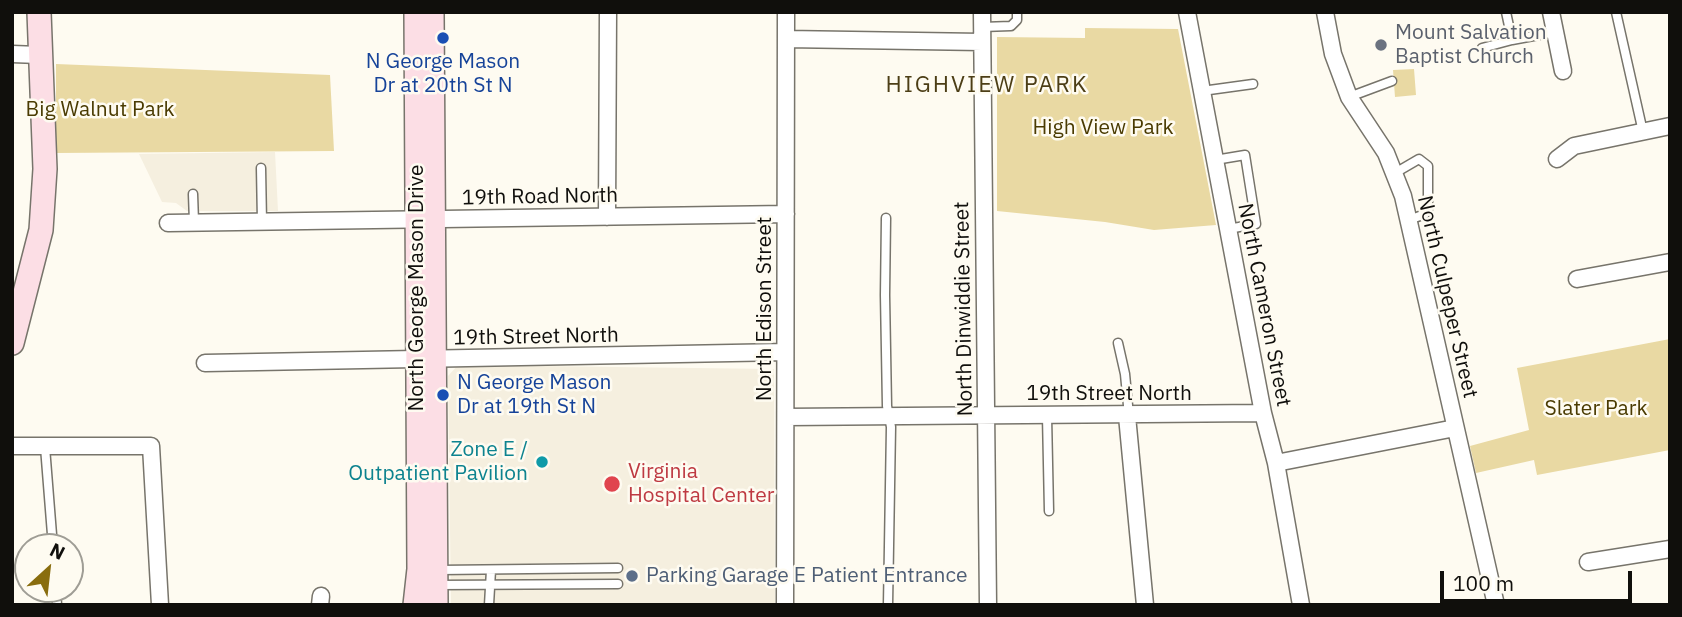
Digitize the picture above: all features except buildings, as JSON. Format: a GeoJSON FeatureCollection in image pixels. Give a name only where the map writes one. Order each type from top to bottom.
{"type":"FeatureCollection","features":[{"type":"Feature","properties":{"kind":"main road"},"geometry":{"type":"LineString","coordinates":[[12,343],[41,230],[45,169],[39,12]]}},
{"type":"Feature","properties":{"kind":"main road","name":"North George Mason Drive"},"geometry":{"type":"LineString","coordinates":[[416,12],[425,219],[426,587]]}},
{"type":"Feature","properties":{"kind":"main road","name":"North George Mason Drive"},"geometry":{"type":"LineString","coordinates":[[425,219],[432,12]]}},
{"type":"Feature","properties":{"kind":"street"},"geometry":{"type":"LineString","coordinates":[[607,217],[608,12]]}},
{"type":"Feature","properties":{"kind":"street","name":"North Edison Street"},"geometry":{"type":"LineString","coordinates":[[785,605],[786,12]]}},
{"type":"Feature","properties":{"kind":"street","name":"North Cameron Street"},"geometry":{"type":"LineString","coordinates":[[1187,12],[1263,413],[1276,463],[1301,605]]}},
{"type":"Feature","properties":{"kind":"street","name":"North Culpeper Street"},"geometry":{"type":"LineString","coordinates":[[1325,12],[1335,62],[1349,97],[1386,153],[1409,220],[1496,605]]}},
{"type":"Feature","properties":{"kind":"street"},"geometry":{"type":"LineString","coordinates":[[1551,12],[1563,71]]}},
{"type":"Feature","properties":{"kind":"street"},"geometry":{"type":"LineString","coordinates":[[786,39],[982,27]]}},
{"type":"Feature","properties":{"kind":"street","name":"North Dinwiddie Street"},"geometry":{"type":"LineString","coordinates":[[982,27],[988,605]]}},
{"type":"Feature","properties":{"kind":"street"},"geometry":{"type":"LineString","coordinates":[[12,54],[40,55]]}},
{"type":"Feature","properties":{"kind":"street"},"geometry":{"type":"LineString","coordinates":[[1557,159],[1574,146],[1670,126]]}},
{"type":"Feature","properties":{"kind":"street","name":"19th Road North"},"geometry":{"type":"LineString","coordinates":[[168,223],[786,214]]}},
{"type":"Feature","properties":{"kind":"street"},"geometry":{"type":"LineString","coordinates":[[1577,279],[1670,262]]}},
{"type":"Feature","properties":{"kind":"street","name":"19th Street North"},"geometry":{"type":"LineString","coordinates":[[205,363],[784,352]]}},
{"type":"Feature","properties":{"kind":"street","name":"19th Street North"},"geometry":{"type":"LineString","coordinates":[[786,417],[1263,413]]}},
{"type":"Feature","properties":{"kind":"street"},"geometry":{"type":"LineString","coordinates":[[1128,416],[1145,605]]}},
{"type":"Feature","properties":{"kind":"street"},"geometry":{"type":"LineString","coordinates":[[1276,463],[1455,428]]}},
{"type":"Feature","properties":{"kind":"street"},"geometry":{"type":"LineString","coordinates":[[12,446],[151,446],[160,605]]}},
{"type":"Feature","properties":{"kind":"street"},"geometry":{"type":"LineString","coordinates":[[1588,562],[1670,549]]}},
{"type":"Feature","properties":{"kind":"lane"},"geometry":{"type":"LineString","coordinates":[[982,27],[1011,26],[1017,20],[1017,12]]}},
{"type":"Feature","properties":{"kind":"lane"},"geometry":{"type":"LineString","coordinates":[[1506,12],[1512,40]]}},
{"type":"Feature","properties":{"kind":"lane"},"geometry":{"type":"LineString","coordinates":[[1616,12],[1643,132]]}},
{"type":"Feature","properties":{"kind":"lane"},"geometry":{"type":"LineString","coordinates":[[1482,48],[1555,32]]}},
{"type":"Feature","properties":{"kind":"lane"},"geometry":{"type":"LineString","coordinates":[[1349,97],[1392,81]]}},
{"type":"Feature","properties":{"kind":"lane"},"geometry":{"type":"LineString","coordinates":[[1202,91],[1253,84]]}},
{"type":"Feature","properties":{"kind":"lane"},"geometry":{"type":"LineString","coordinates":[[1215,160],[1245,155],[1256,224],[1228,229]]}},
{"type":"Feature","properties":{"kind":"lane"},"geometry":{"type":"LineString","coordinates":[[1395,173],[1419,159],[1428,166],[1428,208],[1425,215],[1409,220]]}},
{"type":"Feature","properties":{"kind":"lane"},"geometry":{"type":"LineString","coordinates":[[261,168],[262,222]]}},
{"type":"Feature","properties":{"kind":"lane"},"geometry":{"type":"LineString","coordinates":[[193,194],[194,222]]}},
{"type":"Feature","properties":{"kind":"lane"},"geometry":{"type":"LineString","coordinates":[[886,218],[887,405],[891,427],[888,605]]}},
{"type":"Feature","properties":{"kind":"lane"},"geometry":{"type":"LineString","coordinates":[[1118,342],[1125,374],[1128,416]]}},
{"type":"Feature","properties":{"kind":"lane"},"geometry":{"type":"LineString","coordinates":[[1047,416],[1049,510]]}},
{"type":"Feature","properties":{"kind":"lane"},"geometry":{"type":"LineString","coordinates":[[45,447],[52,533]]}},
{"type":"Feature","properties":{"kind":"lane"},"geometry":{"type":"LineString","coordinates":[[426,587],[491,570],[618,568]]}},
{"type":"Feature","properties":{"kind":"lane"},"geometry":{"type":"LineString","coordinates":[[489,605],[491,570]]}},
{"type":"Feature","properties":{"kind":"lane"},"geometry":{"type":"LineString","coordinates":[[426,587],[618,584]]}},
{"type":"Feature","properties":{"kind":"shaded area"},"geometry":{"type":"Polygon","coordinates":[[[275,152],[278,211],[187,211],[176,203],[162,202],[139,154],[275,152]]]}},
{"type":"Feature","properties":{"kind":"shaded area","name":"Virginia Hospital Center"},"geometry":{"type":"Polygon","coordinates":[[[458,365],[774,369],[775,605],[451,605],[448,376],[458,365]]]}},
{"type":"Feature","properties":{"kind":"green space","name":"High View Park"},"geometry":{"type":"Polygon","coordinates":[[[1085,28],[1178,29],[1216,225],[1154,230],[997,211],[997,37],[1085,38],[1085,28]]]}},
{"type":"Feature","properties":{"kind":"green space","name":"Big Walnut Park"},"geometry":{"type":"Polygon","coordinates":[[[56,64],[330,75],[334,151],[56,153],[56,64]]]}},
{"type":"Feature","properties":{"kind":"green space"},"geometry":{"type":"Polygon","coordinates":[[[1414,69],[1416,95],[1395,97],[1393,70],[1414,69]]]}},
{"type":"Feature","properties":{"kind":"green space","name":"Slater Park"},"geometry":{"type":"Polygon","coordinates":[[[1670,339],[1670,450],[1537,475],[1534,460],[1476,473],[1470,446],[1529,430],[1517,368],[1670,339]]]}},
{"type":"Feature","properties":{"kind":"place","name":"N George Mason Dr at 20th St N"},"geometry":{"type":"Point","coordinates":[443,38]}},
{"type":"Feature","properties":{"kind":"place","name":"Mount Salvation Baptist Church"},"geometry":{"type":"Point","coordinates":[1381,45]}},
{"type":"Feature","properties":{"kind":"place","name":"N George Mason Dr at 19th St N"},"geometry":{"type":"Point","coordinates":[443,395]}},
{"type":"Feature","properties":{"kind":"place","name":"Zone E / Outpatient Pavilion"},"geometry":{"type":"Point","coordinates":[542,462]}},
{"type":"Feature","properties":{"kind":"place","name":"Virginia Hospital Center"},"geometry":{"type":"Point","coordinates":[612,484]}},
{"type":"Feature","properties":{"kind":"place","name":"Parking Garage E Patient Entrance"},"geometry":{"type":"Point","coordinates":[632,576]}},
{"type":"Feature","properties":{"kind":"district","name":"HIGHVIEW PARK"},"geometry":{"type":"Point","coordinates":[987,85]}}]}
